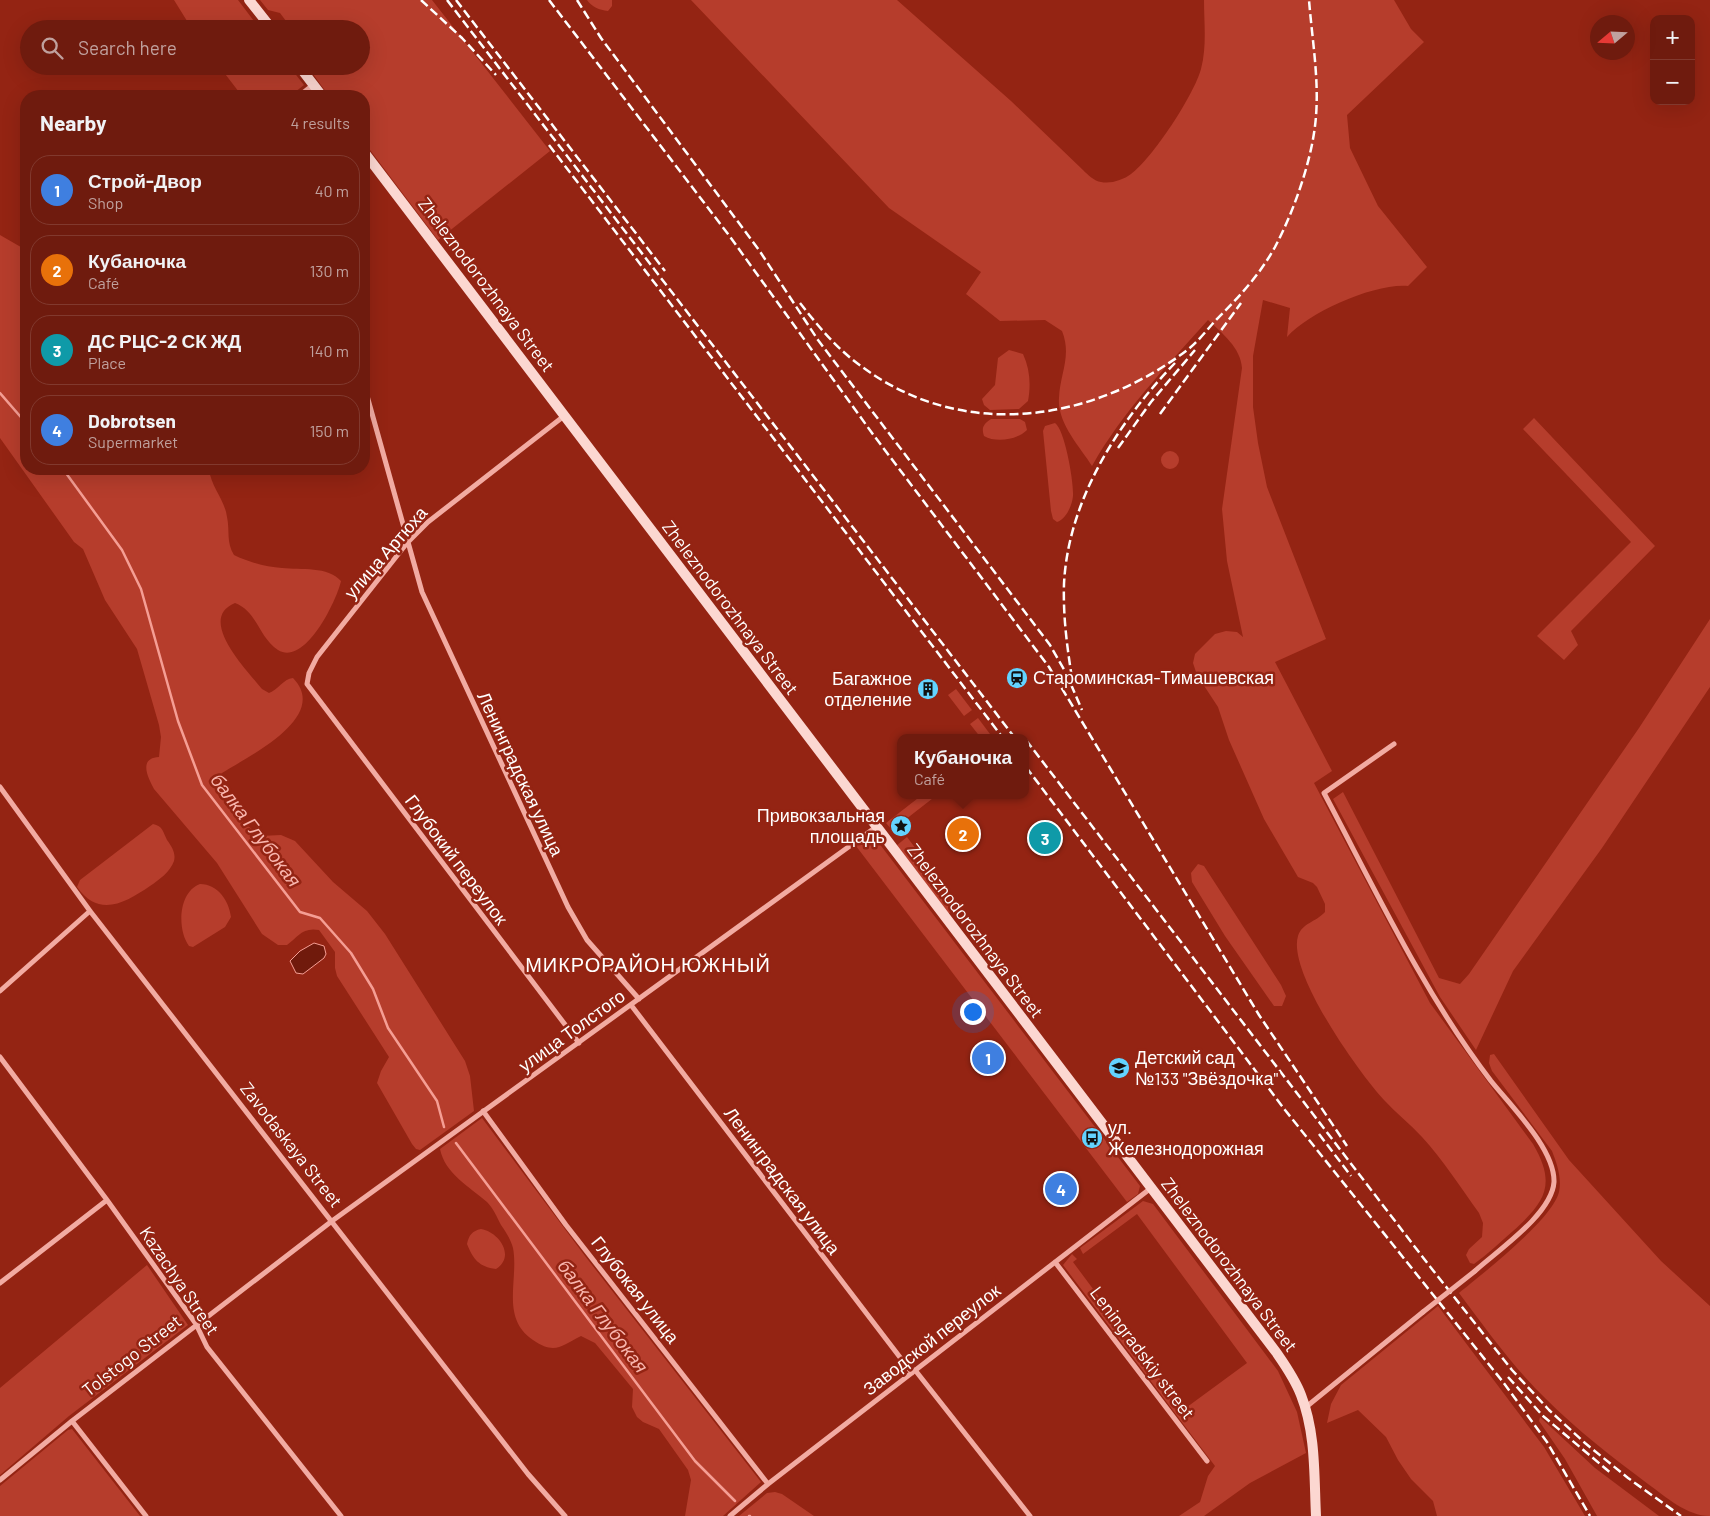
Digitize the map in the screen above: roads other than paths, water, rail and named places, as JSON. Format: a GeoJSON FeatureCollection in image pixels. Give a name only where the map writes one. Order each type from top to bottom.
{"type":"FeatureCollection","features":[{"type":"Feature","properties":{"kind":"main road"},"geometry":{"type":"LineString","coordinates":[[249,0],[265,20]]}},
{"type":"Feature","properties":{"kind":"main road"},"geometry":{"type":"LineString","coordinates":[[306,75],[318,90]]}},
{"type":"Feature","properties":{"kind":"main road","name":"Zheleznodorozhnaya Street"},"geometry":{"type":"LineString","coordinates":[[370,160],[1276,1352],[1300,1392],[1306,1407],[1313,1447],[1316,1516]]}},
{"type":"Feature","properties":{"kind":"street"},"geometry":{"type":"LineString","coordinates":[[307,90],[314,85]]}},
{"type":"Feature","properties":{"kind":"street","name":"Ленинградская улица"},"geometry":{"type":"LineString","coordinates":[[370,407],[416,578],[437,629],[568,907],[588,940],[640,999]]}},
{"type":"Feature","properties":{"kind":"street","name":"улица Артюха"},"geometry":{"type":"LineString","coordinates":[[312,693],[307,680],[317,656],[407,543],[453,500],[564,416]]}},
{"type":"Feature","properties":{"kind":"street","name":"Глубокий переулок"},"geometry":{"type":"LineString","coordinates":[[312,693],[578,1043]]}},
{"type":"Feature","properties":{"kind":"street"},"geometry":{"type":"LineString","coordinates":[[1306,1407],[1475,1271],[1540,1211],[1553,1188],[1553,1172],[1550,1162],[1538,1141],[1477,1062],[1427,987],[1324,793],[1394,744]]}},
{"type":"Feature","properties":{"kind":"street","name":"Zavodaskaya Street"},"geometry":{"type":"LineString","coordinates":[[0,787],[90,911],[528,1474],[566,1516]]}},
{"type":"Feature","properties":{"kind":"street","name":"улица Толстого"},"geometry":{"type":"LineString","coordinates":[[332,1221],[876,827]]}},
{"type":"Feature","properties":{"kind":"street"},"geometry":{"type":"LineString","coordinates":[[0,991],[90,911]]}},
{"type":"Feature","properties":{"kind":"street","name":"Ленинградская улица"},"geometry":{"type":"LineString","coordinates":[[631,1005],[914,1371],[1030,1516]]}},
{"type":"Feature","properties":{"kind":"street","name":"Kazachya Street"},"geometry":{"type":"LineString","coordinates":[[0,1057],[107,1200],[196,1324],[207,1347],[341,1516]]}},
{"type":"Feature","properties":{"kind":"street","name":"Глубокая улица"},"geometry":{"type":"LineString","coordinates":[[483,1111],[566,1225],[768,1484]]}},
{"type":"Feature","properties":{"kind":"street","name":"Заводской переулок"},"geometry":{"type":"LineString","coordinates":[[730,1516],[768,1484],[1151,1188]]}},
{"type":"Feature","properties":{"kind":"street"},"geometry":{"type":"LineString","coordinates":[[0,1283],[107,1200]]}},
{"type":"Feature","properties":{"kind":"street","name":"Tolstogo Street"},"geometry":{"type":"LineString","coordinates":[[0,1480],[196,1324],[332,1221]]}},
{"type":"Feature","properties":{"kind":"street","name":"Leningradskiy street"},"geometry":{"type":"LineString","coordinates":[[1055,1262],[1207,1461]]}},
{"type":"Feature","properties":{"kind":"street"},"geometry":{"type":"LineString","coordinates":[[72,1421],[146,1516]]}},
{"type":"Feature","properties":{"kind":"waterway","name":"балка Глубокая"},"geometry":{"type":"LineString","coordinates":[[0,393],[20,416]]}},
{"type":"Feature","properties":{"kind":"waterway","name":"балка Глубокая"},"geometry":{"type":"LineString","coordinates":[[67,475],[122,550],[141,589],[178,721],[202,785],[300,912],[320,918],[351,953],[373,989],[388,1028],[437,1101],[444,1127]]}},
{"type":"Feature","properties":{"kind":"waterway","name":"балка Глубокая"},"geometry":{"type":"LineString","coordinates":[[456,1143],[695,1461],[735,1501]]}},
{"type":"Feature","properties":{"kind":"railway"},"geometry":{"type":"LineString","coordinates":[[421,0],[462,38],[496,75]]}},
{"type":"Feature","properties":{"kind":"railway"},"geometry":{"type":"LineString","coordinates":[[447,0],[1012,734]]}},
{"type":"Feature","properties":{"kind":"railway"},"geometry":{"type":"LineString","coordinates":[[456,0],[665,271]]}},
{"type":"Feature","properties":{"kind":"railway"},"geometry":{"type":"LineString","coordinates":[[549,0],[728,234],[872,433],[1049,667],[1259,1015],[1347,1146]]}},
{"type":"Feature","properties":{"kind":"railway"},"geometry":{"type":"LineString","coordinates":[[577,0],[601,38],[759,250],[818,340],[1050,645],[1066,673],[1082,710]]}},
{"type":"Feature","properties":{"kind":"railway"},"geometry":{"type":"LineString","coordinates":[[800,303],[836,345],[861,366],[900,390],[940,405],[982,413],[1025,414],[1067,407],[1109,394],[1149,375],[1198,341],[1240,295],[1269,258],[1289,217],[1307,166],[1316,116],[1316,73],[1309,0]]}},
{"type":"Feature","properties":{"kind":"railway"},"geometry":{"type":"LineString","coordinates":[[549,145],[1000,734]]}},
{"type":"Feature","properties":{"kind":"railway"},"geometry":{"type":"LineString","coordinates":[[1160,414],[1241,303]]}},
{"type":"Feature","properties":{"kind":"railway"},"geometry":{"type":"LineString","coordinates":[[1118,448],[1151,402],[1195,350]]}},
{"type":"Feature","properties":{"kind":"railway"},"geometry":{"type":"LineString","coordinates":[[1072,678],[1068,655],[1064,584],[1075,522],[1086,492],[1116,436],[1154,386],[1175,363]]}},
{"type":"Feature","properties":{"kind":"railway"},"geometry":{"type":"LineString","coordinates":[[1029,744],[1428,1264],[1512,1370],[1549,1410],[1585,1443],[1628,1478],[1681,1516]]}},
{"type":"Feature","properties":{"kind":"railway"},"geometry":{"type":"LineString","coordinates":[[1029,771],[1285,1110],[1503,1382],[1547,1442],[1590,1516]]}},
{"type":"Feature","properties":{"kind":"railway"},"geometry":{"type":"LineString","coordinates":[[1319,1134],[1351,1176]]}},
{"type":"Feature","properties":{"kind":"railway"},"geometry":{"type":"LineString","coordinates":[[1508,1377],[1543,1416],[1612,1474]]}},
{"type":"Feature","properties":{"kind":"place","name":"Староминская-Тимашевская"},"geometry":{"type":"Point","coordinates":[1017,678]}},
{"type":"Feature","properties":{"kind":"place","name":"Багажное отделение"},"geometry":{"type":"Point","coordinates":[928,689]}},
{"type":"Feature","properties":{"kind":"place","name":"Привокзальная площадь"},"geometry":{"type":"Point","coordinates":[901,826]}},
{"type":"Feature","properties":{"kind":"place","name":"Кубаночка"},"geometry":{"type":"Point","coordinates":[963,834]}},
{"type":"Feature","properties":{"kind":"place","name":"ДС РЦС-2 СК ЖД"},"geometry":{"type":"Point","coordinates":[1045,838]}},
{"type":"Feature","properties":{"kind":"place","name":"Строй-Двор"},"geometry":{"type":"Point","coordinates":[988,1058]}},
{"type":"Feature","properties":{"kind":"place","name":"Детский сад №133 \"Звёздочка\""},"geometry":{"type":"Point","coordinates":[1119,1068]}},
{"type":"Feature","properties":{"kind":"place","name":"ул. Железнодорожная"},"geometry":{"type":"Point","coordinates":[1092,1138]}},
{"type":"Feature","properties":{"kind":"place","name":"Dobrotsen"},"geometry":{"type":"Point","coordinates":[1061,1189]}},
{"type":"Feature","properties":{"kind":"district","name":"МИКРОРАЙОН ЮЖНЫЙ"},"geometry":{"type":"Point","coordinates":[648,965]}}]}
